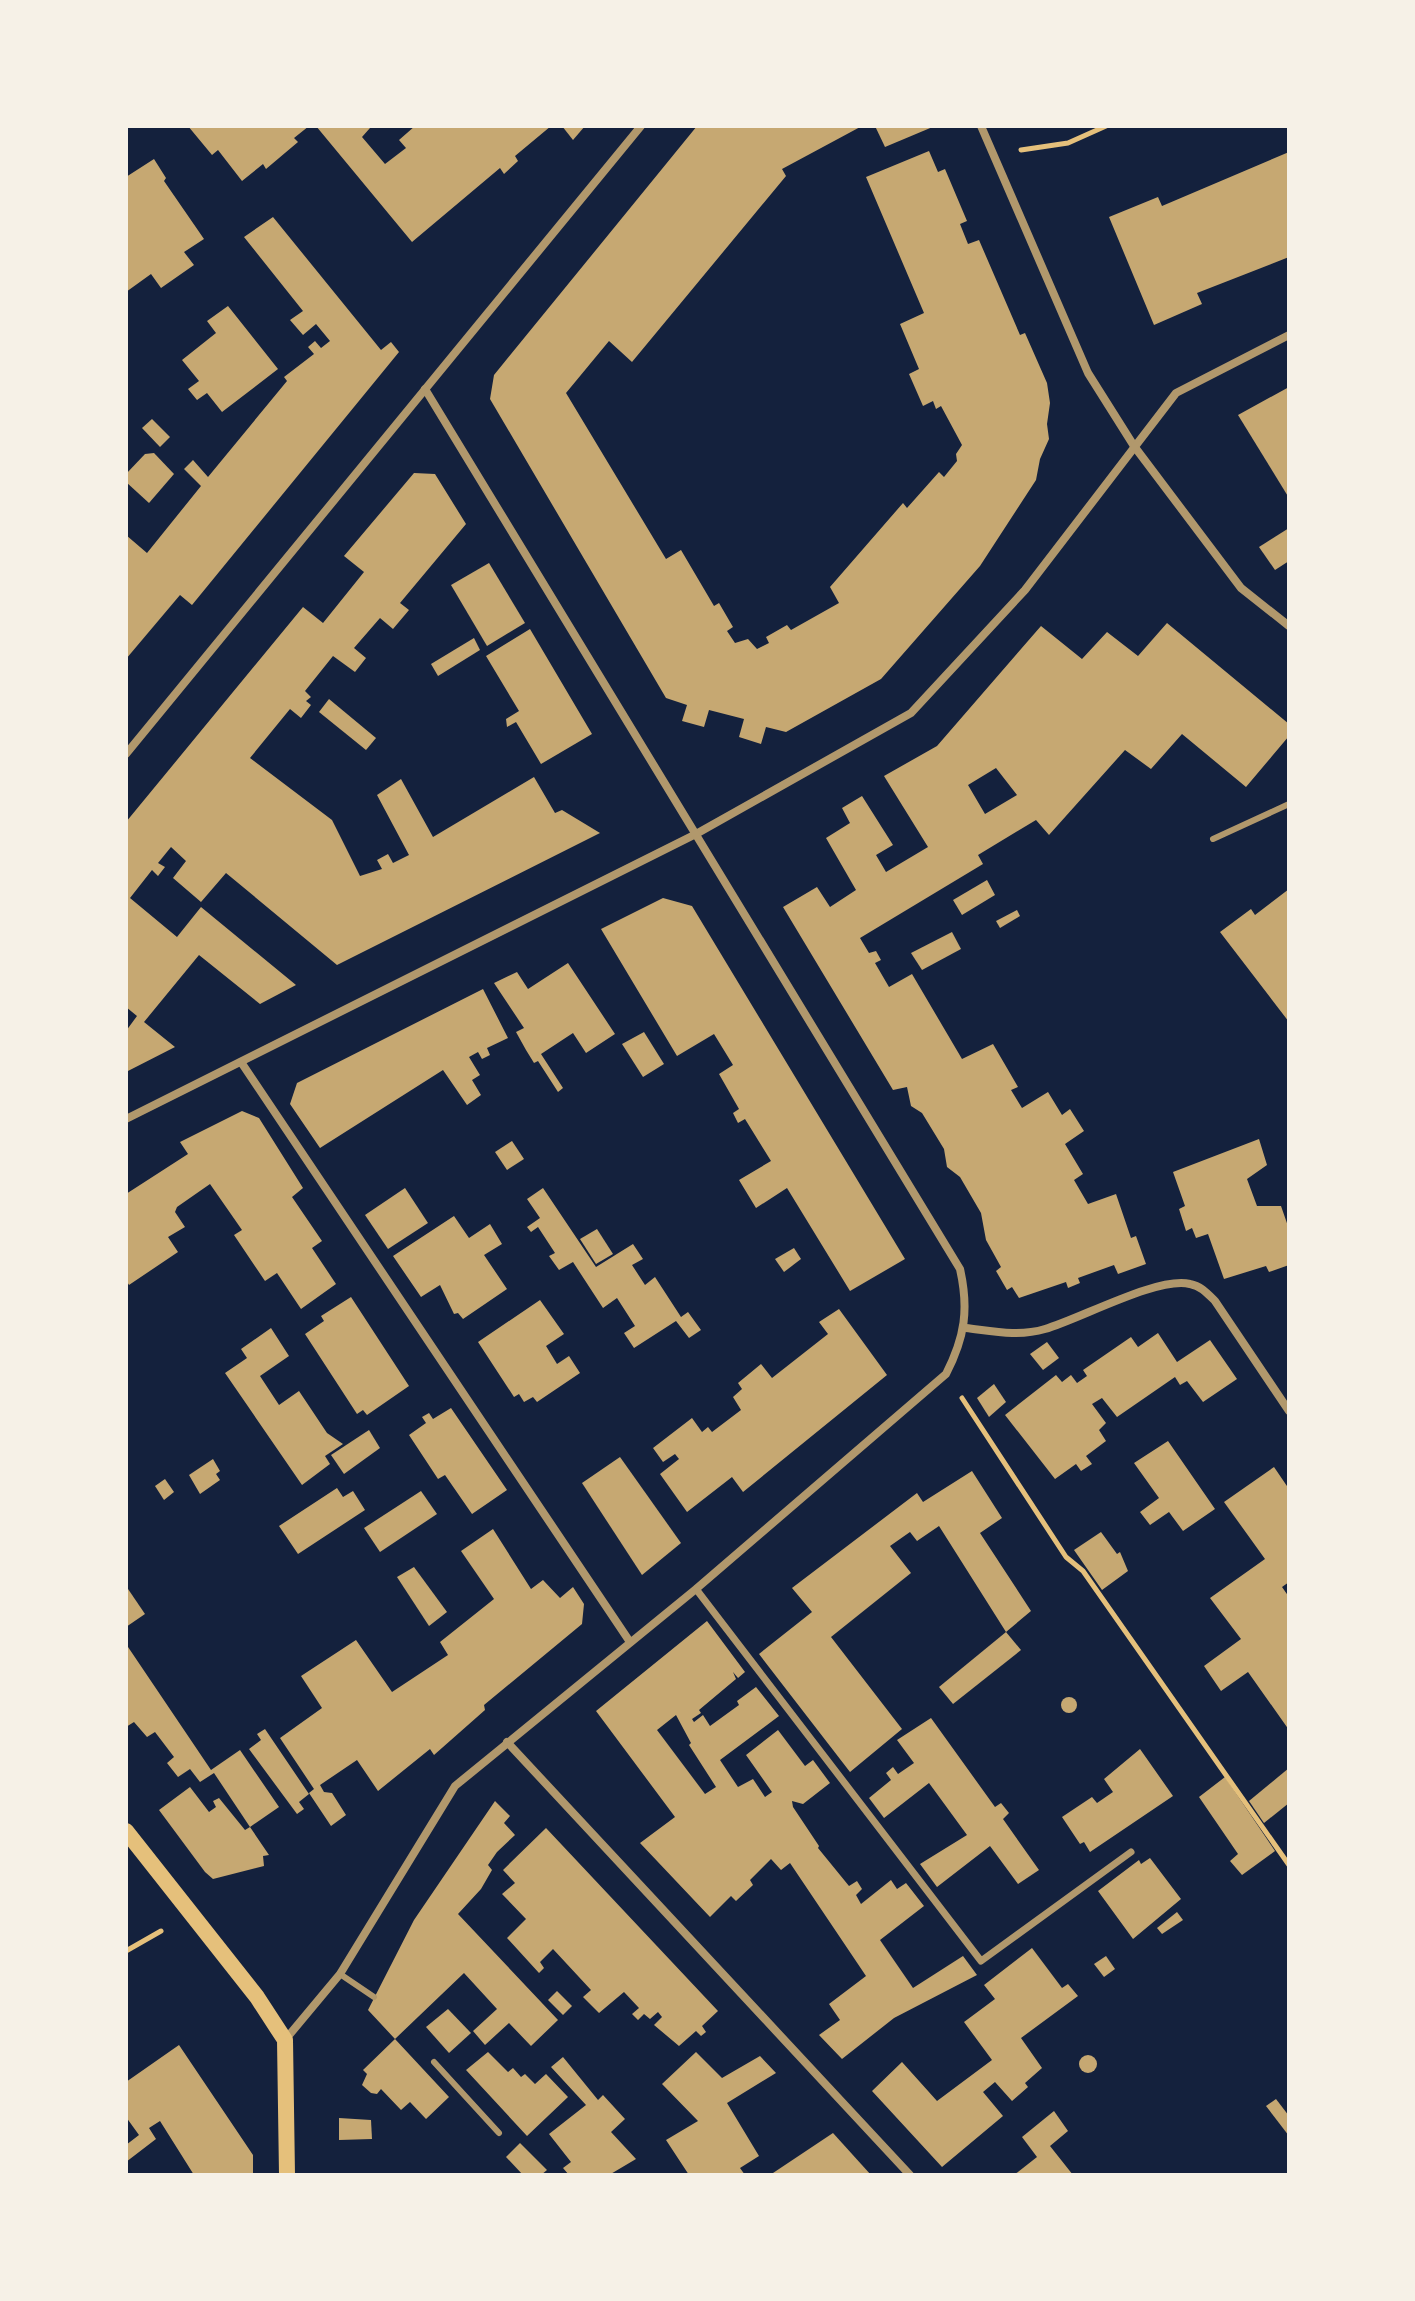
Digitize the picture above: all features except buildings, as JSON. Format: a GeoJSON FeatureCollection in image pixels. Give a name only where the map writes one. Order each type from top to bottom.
{"type":"FeatureCollection","features":[{"type":"Feature","properties":{"kind":"main road"},"geometry":{"type":"LineString","coordinates":[[126,1831],[257,1997],[285,2040],[287,2175]]}},
{"type":"Feature","properties":{"kind":"street"},"geometry":{"type":"LineString","coordinates":[[126,754],[641,126]]}},
{"type":"Feature","properties":{"kind":"street"},"geometry":{"type":"LineString","coordinates":[[981,126],[1088,373],[1134,446],[1241,588],[1289,626]]}},
{"type":"Feature","properties":{"kind":"street"},"geometry":{"type":"LineString","coordinates":[[126,1119],[696,834],[911,713],[1025,590],[1176,393],[1289,335]]}},
{"type":"Feature","properties":{"kind":"street"},"geometry":{"type":"LineString","coordinates":[[285,2040],[340,1974],[455,1786],[696,1589],[946,1374],[966,1328],[967,1298],[960,1269],[425,389]]}},
{"type":"Feature","properties":{"kind":"street"},"geometry":{"type":"LineString","coordinates":[[241,1062],[630,1642]]}},
{"type":"Feature","properties":{"kind":"street"},"geometry":{"type":"LineString","coordinates":[[966,1328],[1009,1334],[1042,1330],[1158,1287],[1189,1283],[1202,1288],[1215,1301],[1289,1411]]}},
{"type":"Feature","properties":{"kind":"street"},"geometry":{"type":"LineString","coordinates":[[696,1589],[981,1961],[1131,1852]]}},
{"type":"Feature","properties":{"kind":"street"},"geometry":{"type":"LineString","coordinates":[[507,1742],[910,2175]]}},
{"type":"Feature","properties":{"kind":"lane"},"geometry":{"type":"LineString","coordinates":[[1213,839],[1289,804]]}},
{"type":"Feature","properties":{"kind":"lane"},"geometry":{"type":"LineString","coordinates":[[340,1974],[374,1997]]}},
{"type":"Feature","properties":{"kind":"lane"},"geometry":{"type":"LineString","coordinates":[[434,2062],[499,2133]]}},
{"type":"Feature","properties":{"kind":"path"},"geometry":{"type":"LineString","coordinates":[[992,154],[1068,143],[1106,126]]}},
{"type":"Feature","properties":{"kind":"path"},"geometry":{"type":"LineString","coordinates":[[946,1374],[1066,1557],[1083,1571],[1289,1865]]}},
{"type":"Feature","properties":{"kind":"path"},"geometry":{"type":"LineString","coordinates":[[126,1951],[191,1916]]}}]}
